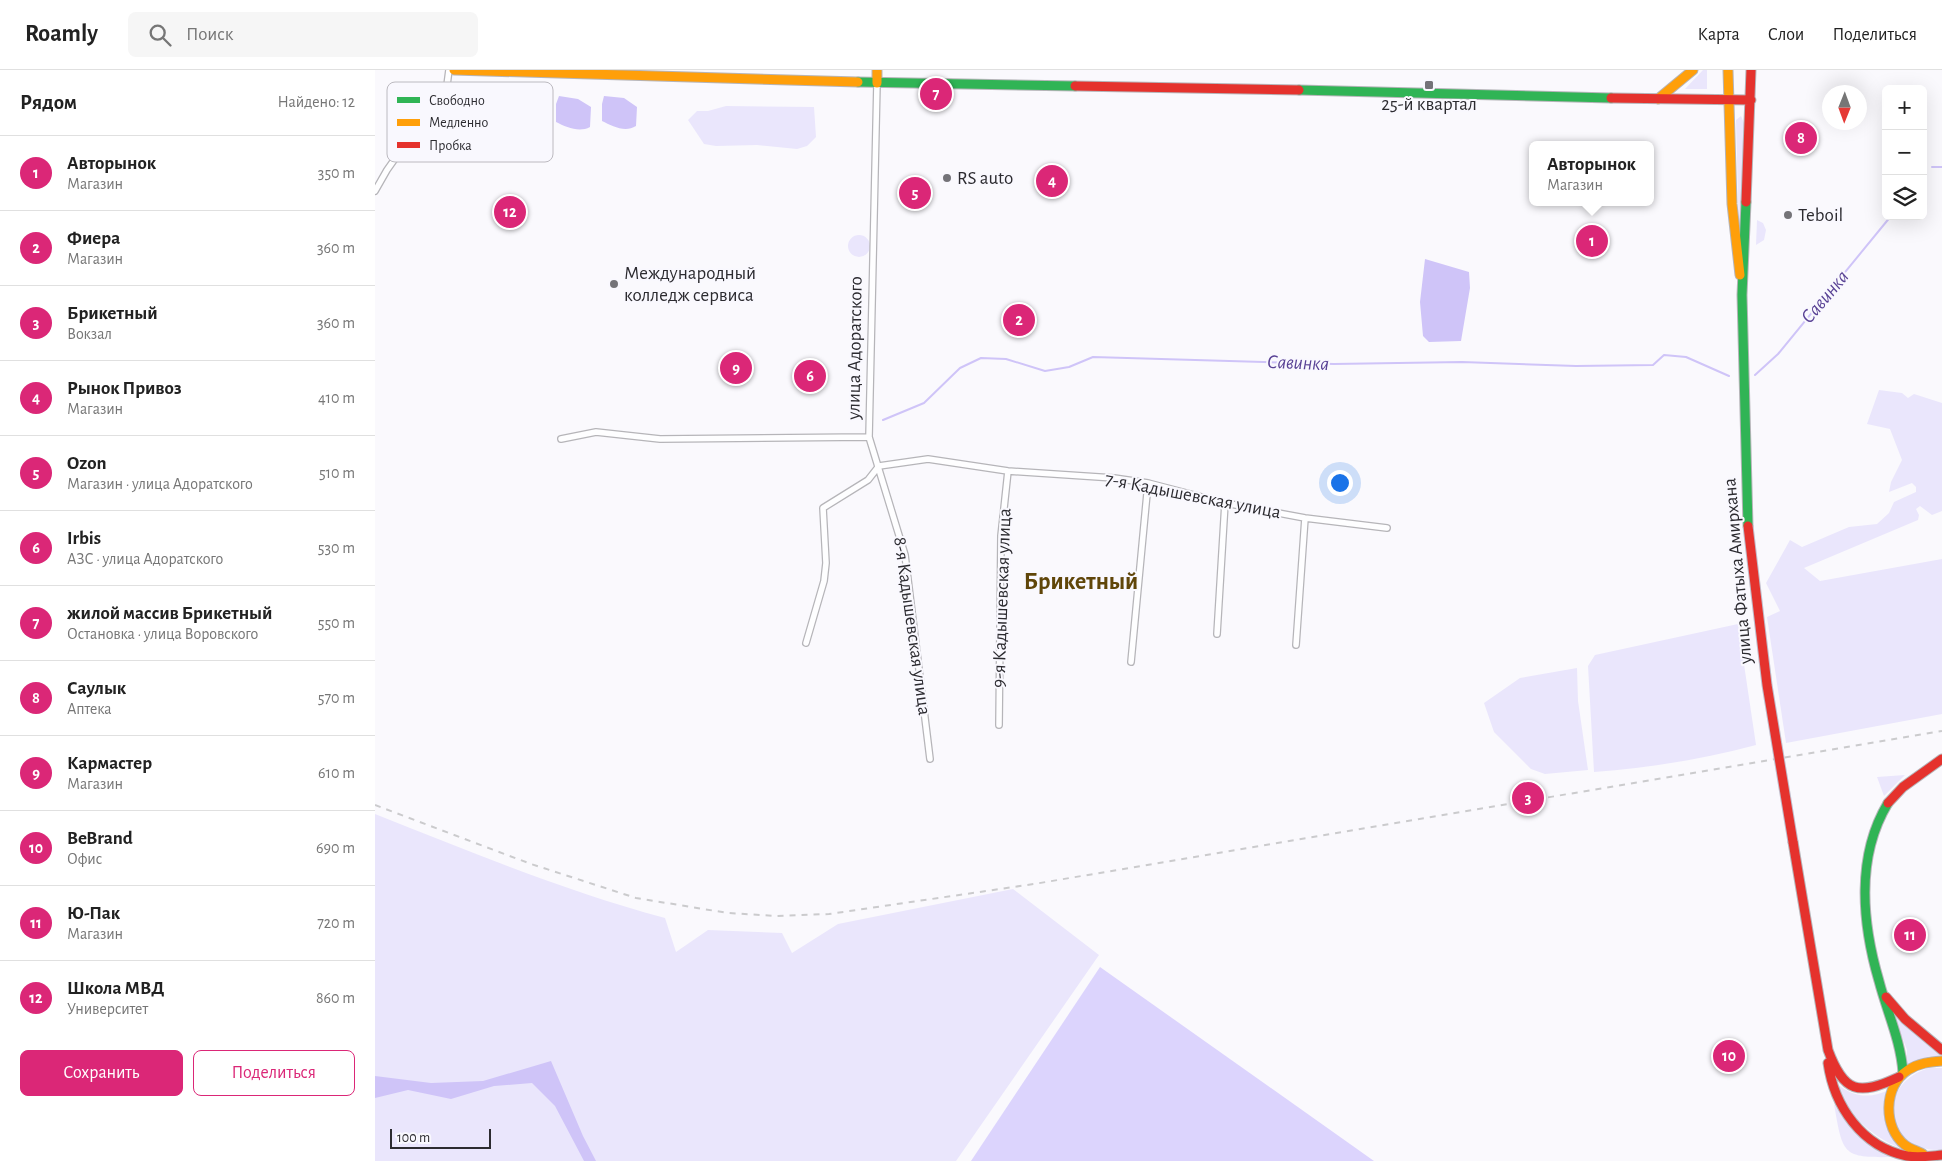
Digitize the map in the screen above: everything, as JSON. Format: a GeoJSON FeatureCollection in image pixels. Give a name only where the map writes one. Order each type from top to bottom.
{"type":"FeatureCollection","features":[{"type":"Feature","properties":{"kind":"main road"},"geometry":{"type":"LineString","coordinates":[[454,70],[877,83],[1374,91],[1658,100],[1751,100]]}},
{"type":"Feature","properties":{"kind":"main road","name":"улица Адоратского"},"geometry":{"type":"LineString","coordinates":[[877,70],[877,83]]}},
{"type":"Feature","properties":{"kind":"main road"},"geometry":{"type":"LineString","coordinates":[[1658,100],[1693,70]]}},
{"type":"Feature","properties":{"kind":"main road","name":"улица Фатыха Амирхана"},"geometry":{"type":"LineString","coordinates":[[1728,70],[1731,204],[1742,295]]}},
{"type":"Feature","properties":{"kind":"main road","name":"улица Фатыха Амирхана"},"geometry":{"type":"LineString","coordinates":[[1751,70],[1742,295],[1748,526],[1764,678],[1828,1050]]}},
{"type":"Feature","properties":{"kind":"main road"},"geometry":{"type":"LineString","coordinates":[[1681,82],[1681,89],[1692,100]]}},
{"type":"Feature","properties":{"kind":"main road"},"geometry":{"type":"LineString","coordinates":[[1931,1156],[1916,1152],[1904,1144],[1894,1132],[1889,1118],[1888,1104],[1891,1089],[1901,1075],[1901,1045],[1882,994],[1868,926],[1865,877],[1867,851],[1878,820],[1901,788],[1920,772],[1942,759]]}},
{"type":"Feature","properties":{"kind":"main road"},"geometry":{"type":"LineString","coordinates":[[1882,994],[1905,1019],[1942,1050]]}},
{"type":"Feature","properties":{"kind":"main road"},"geometry":{"type":"LineString","coordinates":[[1828,1050],[1843,1083],[1853,1088],[1872,1089],[1921,1063],[1942,1061]]}},
{"type":"Feature","properties":{"kind":"main road"},"geometry":{"type":"LineString","coordinates":[[1828,1050],[1828,1065],[1833,1095],[1840,1107],[1866,1137],[1904,1155],[1942,1155]]}},
{"type":"Feature","properties":{"kind":"street","name":"улица Адоратского"},"geometry":{"type":"LineString","coordinates":[[561,440],[595,432],[659,439],[869,437],[877,83]]}},
{"type":"Feature","properties":{"kind":"street"},"geometry":{"type":"LineString","coordinates":[[375,191],[393,162]]}},
{"type":"Feature","properties":{"kind":"street","name":"8-я Кадышевская улица"},"geometry":{"type":"LineString","coordinates":[[869,437],[905,555],[930,759]]}},
{"type":"Feature","properties":{"kind":"street","name":"7-я Кадышевская улица"},"geometry":{"type":"LineString","coordinates":[[879,466],[928,458],[1008,471],[1114,478],[1148,483],[1225,503],[1305,518],[1387,528]]}},
{"type":"Feature","properties":{"kind":"street"},"geometry":{"type":"LineString","coordinates":[[805,644],[824,581],[827,563],[823,508],[868,480],[879,466]]}},
{"type":"Feature","properties":{"kind":"street","name":"9-я Кадышевская улица"},"geometry":{"type":"LineString","coordinates":[[999,725],[1001,536],[1008,471]]}},
{"type":"Feature","properties":{"kind":"street"},"geometry":{"type":"LineString","coordinates":[[1131,662],[1148,483]]}},
{"type":"Feature","properties":{"kind":"street"},"geometry":{"type":"LineString","coordinates":[[1217,634],[1225,503]]}},
{"type":"Feature","properties":{"kind":"street"},"geometry":{"type":"LineString","coordinates":[[1295,645],[1305,518]]}},
{"type":"Feature","properties":{"kind":"shaded area"},"geometry":{"type":"Polygon","coordinates":[[[1703,70],[1707,70],[1707,89],[1685,89],[1703,70]]]}},
{"type":"Feature","properties":{"kind":"shaded area"},"geometry":{"type":"Polygon","coordinates":[[[559,96],[578,99],[591,107],[590,127],[577,129],[556,122],[556,104],[559,96]]]}},
{"type":"Feature","properties":{"kind":"shaded area"},"geometry":{"type":"Polygon","coordinates":[[[604,96],[624,98],[637,107],[636,126],[623,129],[602,121],[604,96]]]}},
{"type":"Feature","properties":{"kind":"shaded area"},"geometry":{"type":"Polygon","coordinates":[[[726,106],[814,107],[816,137],[807,146],[797,149],[757,145],[716,146],[704,144],[688,120],[697,111],[708,111],[726,106]]]}},
{"type":"Feature","properties":{"kind":"shaded area"},"geometry":{"type":"Polygon","coordinates":[[[1741,116],[1744,123],[1742,238],[1739,238],[1736,120],[1741,116]]]}},
{"type":"Feature","properties":{"kind":"shaded area"},"geometry":{"type":"Polygon","coordinates":[[[1757,220],[1763,223],[1766,230],[1764,240],[1756,245],[1757,220]]]}},
{"type":"Feature","properties":{"kind":"shaded area"},"geometry":{"type":"Polygon","coordinates":[[[855,235],[863,235],[870,242],[870,250],[863,257],[855,257],[848,250],[848,242],[855,235]]]}},
{"type":"Feature","properties":{"kind":"shaded area"},"geometry":{"type":"Polygon","coordinates":[[[1425,259],[1469,272],[1470,288],[1461,341],[1429,342],[1423,336],[1420,302],[1425,259]]]}},
{"type":"Feature","properties":{"kind":"shaded area"},"geometry":{"type":"Polygon","coordinates":[[[1879,390],[1902,393],[1908,398],[1914,394],[1942,403],[1942,511],[1932,515],[1920,506],[1916,509],[1919,515],[1918,520],[1804,568],[1820,581],[1942,559],[1942,714],[1786,743],[1767,617],[1780,611],[1766,583],[1790,540],[1802,547],[1849,527],[1877,524],[1889,513],[1894,502],[1916,492],[1916,487],[1912,483],[1889,492],[1891,482],[1902,460],[1890,429],[1867,424],[1879,390]]]}},
{"type":"Feature","properties":{"kind":"shaded area"},"geometry":{"type":"Polygon","coordinates":[[[1738,624],[1756,745],[1676,762],[1594,772],[1588,666],[1595,655],[1738,624]]]}},
{"type":"Feature","properties":{"kind":"shaded area"},"geometry":{"type":"Polygon","coordinates":[[[1577,668],[1578,701],[1588,770],[1545,774],[1531,769],[1494,732],[1484,703],[1520,678],[1577,668]]]}},
{"type":"Feature","properties":{"kind":"shaded area"},"geometry":{"type":"Polygon","coordinates":[[[1905,775],[1884,796],[1877,777],[1905,775]]]}},
{"type":"Feature","properties":{"kind":"shaded area"},"geometry":{"type":"Polygon","coordinates":[[[375,814],[591,896],[665,918],[676,952],[708,930],[782,933],[792,953],[838,924],[1013,889],[1099,955],[956,1161],[375,1161],[375,814]]]}},
{"type":"Feature","properties":{"kind":"shaded area"},"geometry":{"type":"Polygon","coordinates":[[[1100,967],[1374,1161],[971,1161],[1100,967]]]}},
{"type":"Feature","properties":{"kind":"shaded area"},"geometry":{"type":"Polygon","coordinates":[[[1894,1016],[1942,1057],[1930,1056],[1906,1065],[1907,1050],[1894,1016]]]}},
{"type":"Feature","properties":{"kind":"shaded area"},"geometry":{"type":"Polygon","coordinates":[[[551,1061],[583,1136],[596,1161],[584,1161],[555,1106],[532,1083],[494,1086],[451,1099],[408,1090],[375,1098],[375,1076],[431,1083],[483,1081],[551,1061]]]}},
{"type":"Feature","properties":{"kind":"shaded area"},"geometry":{"type":"Polygon","coordinates":[[[1929,1068],[1942,1068],[1942,1150],[1923,1148],[1908,1141],[1898,1130],[1894,1116],[1894,1102],[1900,1088],[1911,1076],[1929,1068]]]}},
{"type":"Feature","properties":{"kind":"shaded area"},"geometry":{"type":"Polygon","coordinates":[[[1835,1082],[1855,1094],[1868,1096],[1890,1089],[1886,1118],[1908,1151],[1884,1140],[1864,1125],[1847,1106],[1835,1082]]]}},
{"type":"Feature","properties":{"kind":"shaded area"},"geometry":{"type":"Polygon","coordinates":[[[1834,1104],[1846,1122],[1859,1136],[1894,1157],[1864,1156],[1848,1150],[1840,1134],[1834,1104]]]}},
{"type":"Feature","properties":{"kind":"waterway","name":"Савинка"},"geometry":{"type":"LineString","coordinates":[[1932,167],[1942,167]]}},
{"type":"Feature","properties":{"kind":"waterway","name":"Савинка"},"geometry":{"type":"LineString","coordinates":[[1755,375],[1778,354],[1888,220]]}},
{"type":"Feature","properties":{"kind":"waterway","name":"Савинка"},"geometry":{"type":"LineString","coordinates":[[883,420],[924,403],[960,368],[981,358],[1006,359],[1045,371],[1069,367],[1093,357],[1334,364],[1462,362],[1576,366],[1653,365],[1664,355],[1686,357],[1729,376]]}},
{"type":"Feature","properties":{"kind":"railway"},"geometry":{"type":"LineString","coordinates":[[375,805],[531,864],[636,898],[728,913],[777,916],[829,914],[1034,884],[1942,731]]}},
{"type":"Feature","properties":{"kind":"traffic: fast"},"geometry":{"type":"LineString","coordinates":[[858,82],[1075,86]]}},
{"type":"Feature","properties":{"kind":"traffic: fast"},"geometry":{"type":"LineString","coordinates":[[1299,90],[1611,98]]}},
{"type":"Feature","properties":{"kind":"traffic: fast"},"geometry":{"type":"LineString","coordinates":[[1746,202],[1742,295],[1748,526]]}},
{"type":"Feature","properties":{"kind":"traffic: fast"},"geometry":{"type":"LineString","coordinates":[[1888,803],[1878,823],[1871,845],[1865,890],[1866,913],[1873,959],[1897,1038],[1903,1073]]}},
{"type":"Feature","properties":{"kind":"traffic: slow"},"geometry":{"type":"LineString","coordinates":[[454,70],[858,82]]}},
{"type":"Feature","properties":{"kind":"traffic: slow"},"geometry":{"type":"LineString","coordinates":[[877,70],[877,83]]}},
{"type":"Feature","properties":{"kind":"traffic: slow"},"geometry":{"type":"LineString","coordinates":[[1658,99],[1693,70]]}},
{"type":"Feature","properties":{"kind":"traffic: slow"},"geometry":{"type":"LineString","coordinates":[[1728,70],[1732,204],[1740,275]]}},
{"type":"Feature","properties":{"kind":"traffic: slow"},"geometry":{"type":"LineString","coordinates":[[1923,1154],[1907,1146],[1898,1138],[1890,1118],[1890,1096],[1900,1077],[1908,1070],[1924,1063],[1942,1061]]}},
{"type":"Feature","properties":{"kind":"traffic: jam"},"geometry":{"type":"LineString","coordinates":[[1746,202],[1751,70]]}},
{"type":"Feature","properties":{"kind":"traffic: jam"},"geometry":{"type":"LineString","coordinates":[[1075,86],[1299,90]]}},
{"type":"Feature","properties":{"kind":"traffic: jam"},"geometry":{"type":"LineString","coordinates":[[1611,98],[1751,100]]}},
{"type":"Feature","properties":{"kind":"traffic: jam"},"geometry":{"type":"LineString","coordinates":[[1748,526],[1767,685],[1793,842]]}},
{"type":"Feature","properties":{"kind":"traffic: jam"},"geometry":{"type":"LineString","coordinates":[[1888,803],[1903,787],[1942,759]]}},
{"type":"Feature","properties":{"kind":"traffic: jam"},"geometry":{"type":"LineString","coordinates":[[1793,842],[1828,1050],[1834,1064],[1840,1075],[1854,1087],[1873,1087],[1899,1077]]}},
{"type":"Feature","properties":{"kind":"traffic: jam"},"geometry":{"type":"LineString","coordinates":[[1886,997],[1905,1019],[1942,1050]]}},
{"type":"Feature","properties":{"kind":"traffic: jam"},"geometry":{"type":"LineString","coordinates":[[1828,1063],[1831,1079],[1844,1109],[1864,1134],[1877,1144],[1907,1156],[1942,1155]]}},
{"type":"Feature","properties":{"kind":"place","name":"25-й квартал"},"geometry":{"type":"Point","coordinates":[1429,85]}},
{"type":"Feature","properties":{"kind":"place","name":"жилой массив Брикетный"},"geometry":{"type":"Point","coordinates":[936,94]}},
{"type":"Feature","properties":{"kind":"place","name":"Саулык"},"geometry":{"type":"Point","coordinates":[1801,138]}},
{"type":"Feature","properties":{"kind":"place","name":"RS auto"},"geometry":{"type":"Point","coordinates":[947,178]}},
{"type":"Feature","properties":{"kind":"place","name":"Рынок Привоз"},"geometry":{"type":"Point","coordinates":[1052,181]}},
{"type":"Feature","properties":{"kind":"place","name":"Ozon"},"geometry":{"type":"Point","coordinates":[915,193]}},
{"type":"Feature","properties":{"kind":"place","name":"Школа МВД"},"geometry":{"type":"Point","coordinates":[510,212]}},
{"type":"Feature","properties":{"kind":"place","name":"Teboil"},"geometry":{"type":"Point","coordinates":[1788,215]}},
{"type":"Feature","properties":{"kind":"place","name":"Авторынок"},"geometry":{"type":"Point","coordinates":[1592,241]}},
{"type":"Feature","properties":{"kind":"place","name":"Международный колледж сервиса"},"geometry":{"type":"Point","coordinates":[614,284]}},
{"type":"Feature","properties":{"kind":"place","name":"Фиера"},"geometry":{"type":"Point","coordinates":[1019,320]}},
{"type":"Feature","properties":{"kind":"place","name":"Кармастер"},"geometry":{"type":"Point","coordinates":[736,368]}},
{"type":"Feature","properties":{"kind":"place","name":"Irbis"},"geometry":{"type":"Point","coordinates":[810,376]}},
{"type":"Feature","properties":{"kind":"place","name":"Брикетный"},"geometry":{"type":"Point","coordinates":[1528,798]}},
{"type":"Feature","properties":{"kind":"place","name":"Ю-Пак"},"geometry":{"type":"Point","coordinates":[1910,935]}},
{"type":"Feature","properties":{"kind":"place","name":"BeBrand"},"geometry":{"type":"Point","coordinates":[1729,1056]}},
{"type":"Feature","properties":{"kind":"district","name":"Брикетный"},"geometry":{"type":"Point","coordinates":[1081,582]}}]}
